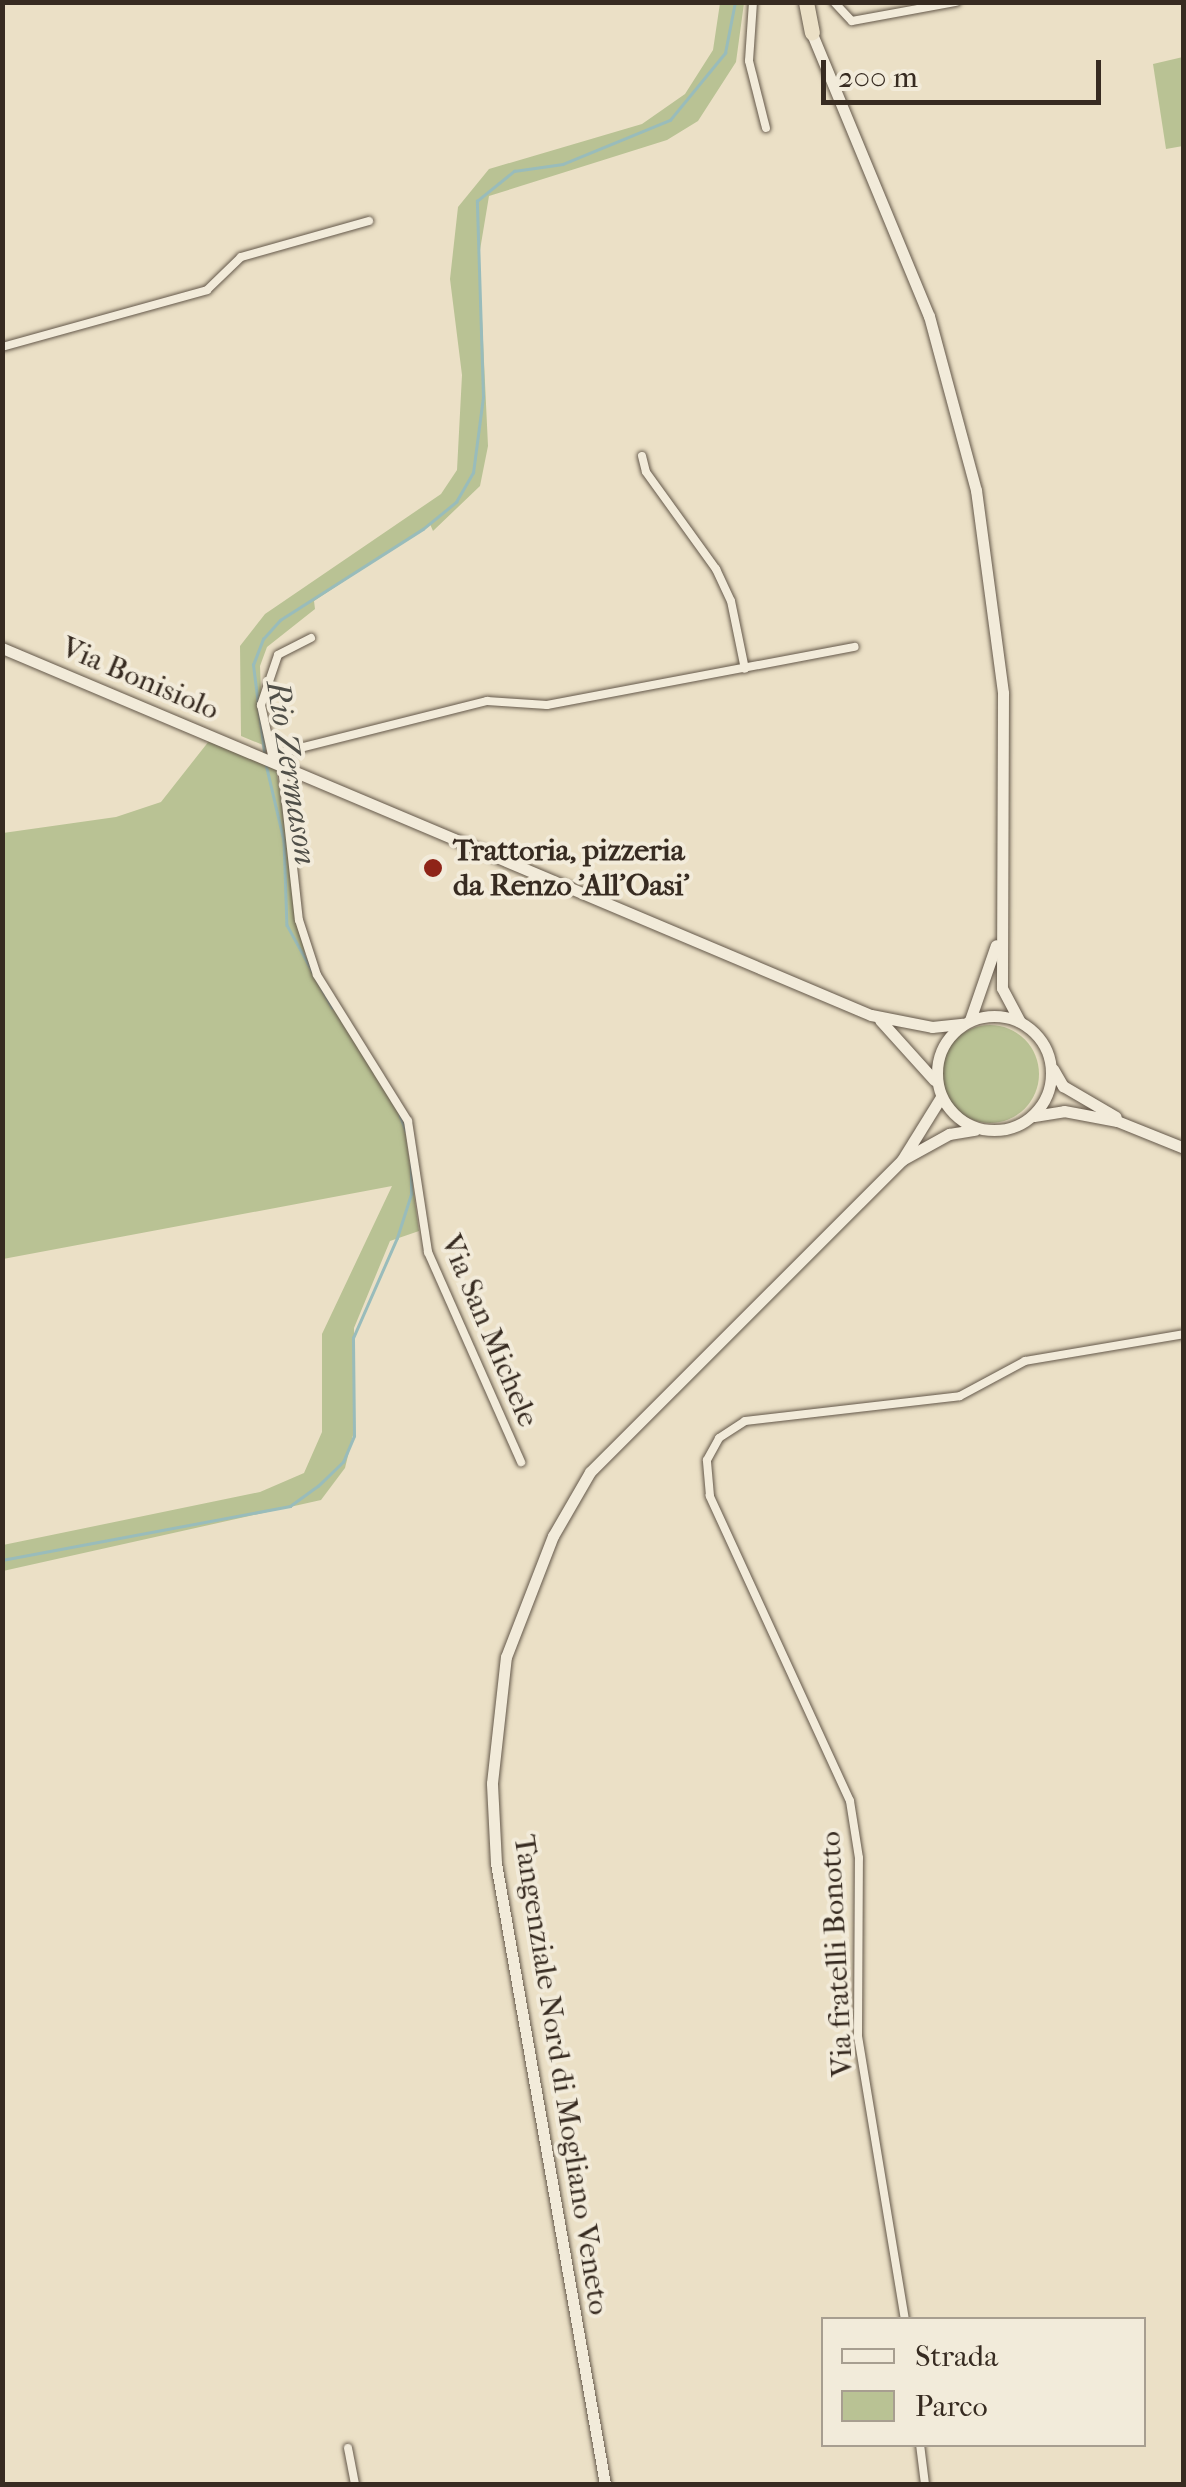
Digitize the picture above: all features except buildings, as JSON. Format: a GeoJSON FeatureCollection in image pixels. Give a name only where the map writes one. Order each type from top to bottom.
{"type":"FeatureCollection","features":[{"type":"Feature","properties":{"kind":"highway"},"geometry":{"type":"LineString","coordinates":[[803,2],[812,32]]}},
{"type":"Feature","properties":{"kind":"main road"},"geometry":{"type":"LineString","coordinates":[[812,32],[924,302],[976,490],[1003,693],[1000,926],[1004,998],[1050,1059],[1064,1086],[1133,1127],[1184,1148]]}},
{"type":"Feature","properties":{"kind":"main road","name":"Via Bonisiolo"},"geometry":{"type":"LineString","coordinates":[[2,648],[872,1016]]}},
{"type":"Feature","properties":{"kind":"main road"},"geometry":{"type":"LineString","coordinates":[[940,1094],[940,1053],[983,997],[1000,926]]}},
{"type":"Feature","properties":{"kind":"main road"},"geometry":{"type":"LineString","coordinates":[[872,1016],[932,1027],[1004,1016],[1020,1022]]}},
{"type":"Feature","properties":{"kind":"main road"},"geometry":{"type":"LineString","coordinates":[[872,1016],[914,1051],[958,1118],[982,1130],[1073,1112],[1133,1127]]}},
{"type":"Feature","properties":{"kind":"main road"},"geometry":{"type":"LineString","coordinates":[[1029,1118],[1048,1092],[1050,1059]]}},
{"type":"Feature","properties":{"kind":"main road","name":"Tangenziale Nord di Mogliano Veneto"},"geometry":{"type":"LineString","coordinates":[[605,2484],[496,1864],[492,1783],[506,1657],[553,1536],[590,1472],[902,1160],[940,1094]]}},
{"type":"Feature","properties":{"kind":"main road","name":"Tangenziale Nord di Mogliano Veneto"},"geometry":{"type":"LineString","coordinates":[[902,1160],[949,1134],[982,1130]]}},
{"type":"Feature","properties":{"kind":"street"},"geometry":{"type":"LineString","coordinates":[[752,2],[751,80],[766,128]]}},
{"type":"Feature","properties":{"kind":"street"},"geometry":{"type":"LineString","coordinates":[[834,2],[852,21],[956,2]]}},
{"type":"Feature","properties":{"kind":"street"},"geometry":{"type":"LineString","coordinates":[[2,347],[207,290],[242,257],[369,222]]}},
{"type":"Feature","properties":{"kind":"street"},"geometry":{"type":"LineString","coordinates":[[642,456],[646,472],[724,585],[745,669]]}},
{"type":"Feature","properties":{"kind":"street"},"geometry":{"type":"LineString","coordinates":[[282,767],[272,755],[261,704],[265,678],[278,655],[311,638]]}},
{"type":"Feature","properties":{"kind":"street"},"geometry":{"type":"LineString","coordinates":[[272,755],[488,701],[547,704],[856,647]]}},
{"type":"Feature","properties":{"kind":"street","name":"Via San Michele"},"geometry":{"type":"LineString","coordinates":[[282,767],[293,883],[310,956],[408,1121],[428,1252],[521,1462]]}},
{"type":"Feature","properties":{"kind":"street","name":"Via fratelli Bonotto"},"geometry":{"type":"LineString","coordinates":[[905,2317],[858,2037],[859,1858],[850,1801],[706,1486],[707,1460],[719,1438],[745,1421],[960,1396],[1024,1362],[1184,1334]]}},
{"type":"Feature","properties":{"kind":"street"},"geometry":{"type":"LineString","coordinates":[[920,2447],[925,2484]]}},
{"type":"Feature","properties":{"kind":"street"},"geometry":{"type":"LineString","coordinates":[[348,2448],[354,2484]]}},
{"type":"Feature","properties":{"kind":"green space"},"geometry":{"type":"Polygon","coordinates":[[[720,3],[744,3],[736,62],[698,121],[667,140],[489,196],[479,256],[488,446],[480,486],[433,531],[430,524],[314,601],[315,609],[267,647],[260,666],[263,745],[241,736],[240,646],[265,614],[441,494],[457,470],[462,375],[450,279],[458,207],[489,169],[642,124],[685,94],[713,50],[720,3]]]}},
{"type":"Feature","properties":{"kind":"green space"},"geometry":{"type":"Polygon","coordinates":[[[1183,57],[1183,146],[1166,149],[1153,64],[1183,57]]]}},
{"type":"Feature","properties":{"kind":"green space"},"geometry":{"type":"Polygon","coordinates":[[[209,741],[276,768],[306,961],[404,1122],[419,1231],[390,1241],[354,1328],[354,1431],[345,1468],[321,1500],[3,1571],[3,1545],[260,1492],[304,1473],[322,1432],[322,1334],[392,1186],[3,1259],[3,833],[116,817],[161,802],[209,741]]]}},
{"type":"Feature","properties":{"kind":"green space"},"geometry":{"type":"Polygon","coordinates":[[[990,1025],[1009,1029],[1025,1039],[1035,1055],[1039,1074],[1035,1093],[1025,1109],[1009,1119],[990,1123],[971,1119],[955,1109],[945,1093],[941,1074],[945,1055],[955,1039],[971,1029],[990,1025]]]}},
{"type":"Feature","properties":{"kind":"waterway","name":"Rio Zermason"},"geometry":{"type":"LineString","coordinates":[[264,752],[253,665],[263,639],[280,620],[423,529],[456,502],[473,473],[483,397],[477,201],[514,171],[563,164],[670,120],[725,53],[735,2]]}},
{"type":"Feature","properties":{"kind":"waterway","name":"Rio Zermason"},"geometry":{"type":"LineString","coordinates":[[266,764],[284,841],[287,925],[332,1007]]}},
{"type":"Feature","properties":{"kind":"waterway","name":"Rio Zermason"},"geometry":{"type":"LineString","coordinates":[[400,1115],[406,1131]]}},
{"type":"Feature","properties":{"kind":"waterway","name":"Rio Zermason"},"geometry":{"type":"LineString","coordinates":[[2,1560],[290,1506],[343,1462],[354,1436],[353,1338],[397,1238],[411,1194],[411,1163]]}},
{"type":"Feature","properties":{"kind":"place","name":"Trattoria, pizzeria da Renzo 'All'Oasi'"},"geometry":{"type":"Point","coordinates":[433,868]}}]}
